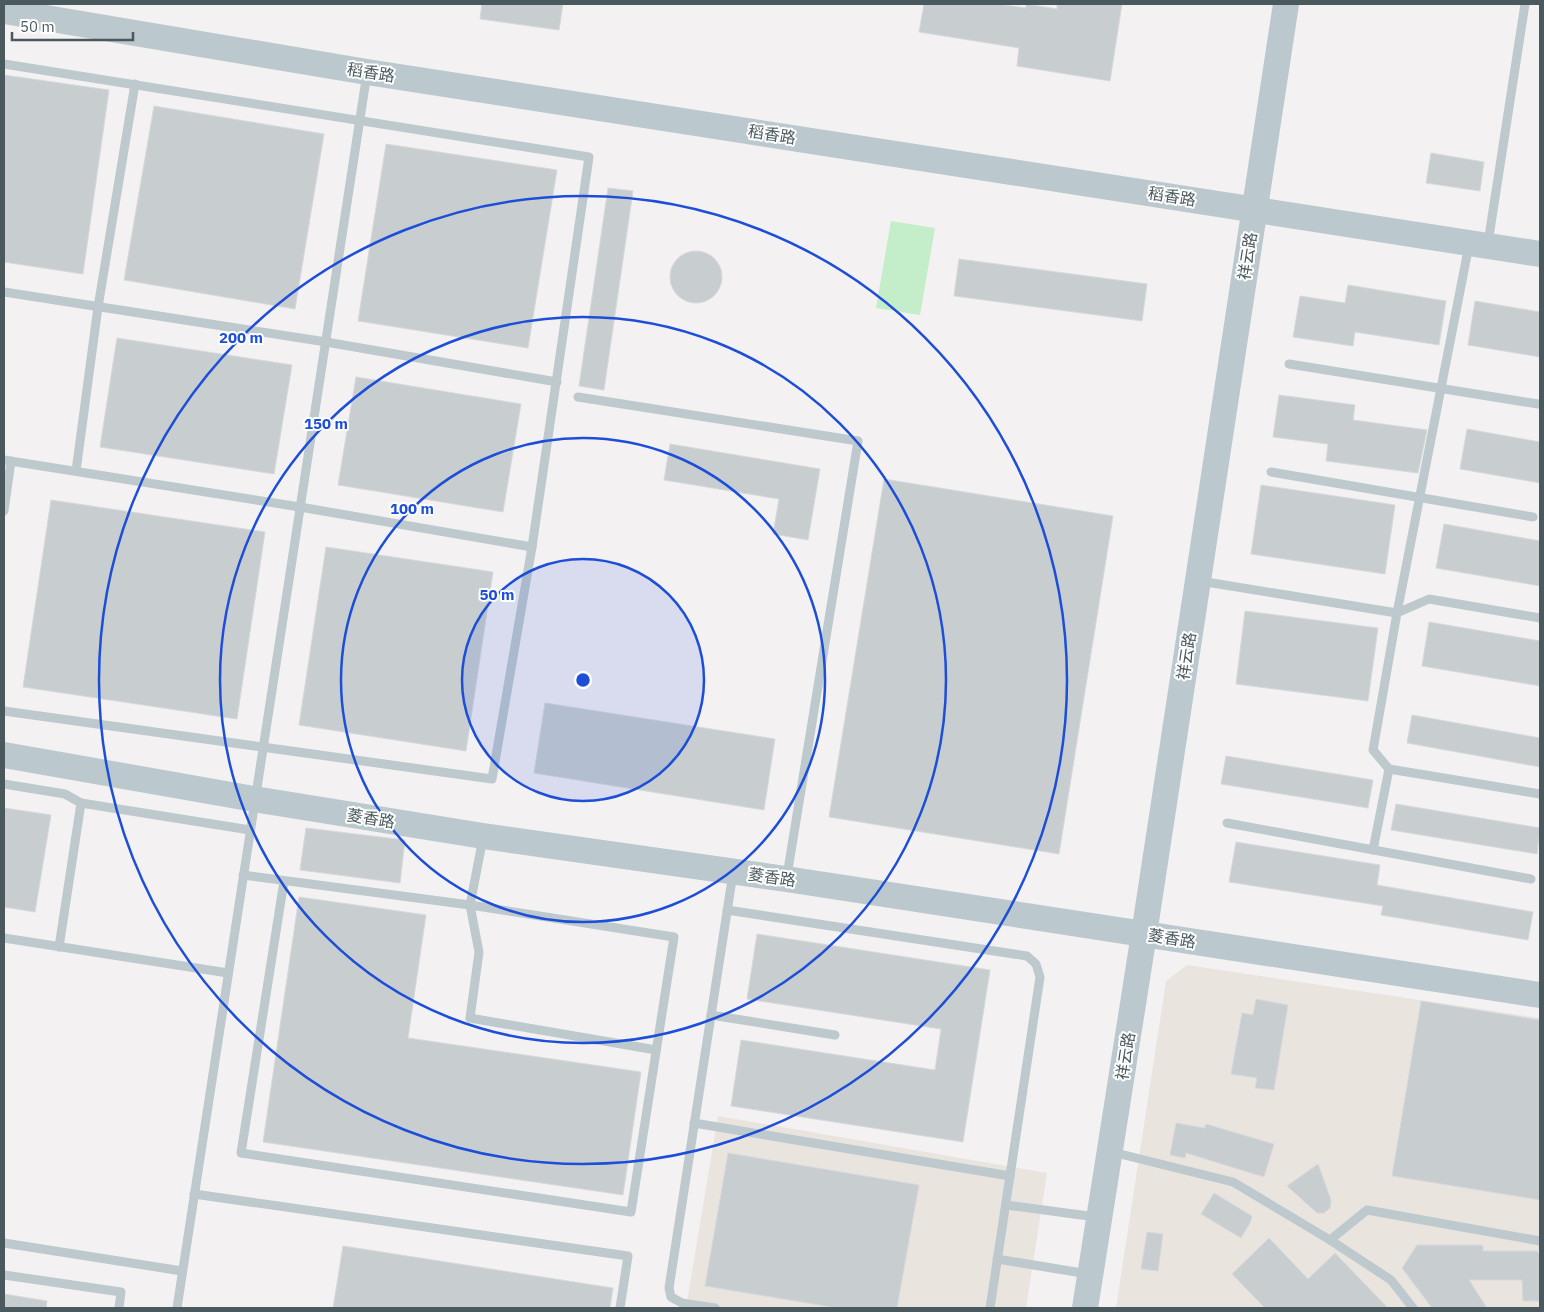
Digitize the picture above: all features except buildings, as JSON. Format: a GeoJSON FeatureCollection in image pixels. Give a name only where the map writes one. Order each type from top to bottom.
{"type":"FeatureCollection","features":[{"type":"Feature","properties":{"kind":"street","name":"祥云路"},"geometry":{"type":"LineString","coordinates":[[1085,1308],[1286,4]]}},
{"type":"Feature","properties":{"kind":"street","name":"稻香路"},"geometry":{"type":"LineString","coordinates":[[4,11],[367,72],[1540,254]]}},
{"type":"Feature","properties":{"kind":"street","name":"菱香路"},"geometry":{"type":"LineString","coordinates":[[4,754],[254,799],[483,836],[786,879],[1540,995]]}},
{"type":"Feature","properties":{"kind":"lane"},"geometry":{"type":"LineString","coordinates":[[1525,4],[1479,244],[1441,388],[1373,750],[1389,769],[1540,794]]}},
{"type":"Feature","properties":{"kind":"lane"},"geometry":{"type":"LineString","coordinates":[[4,64],[589,157],[532,547],[492,780],[4,711]]}},
{"type":"Feature","properties":{"kind":"lane"},"geometry":{"type":"LineString","coordinates":[[177,1308],[367,72]]}},
{"type":"Feature","properties":{"kind":"lane"},"geometry":{"type":"LineString","coordinates":[[76,471],[98,307],[135,84]]}},
{"type":"Feature","properties":{"kind":"lane"},"geometry":{"type":"LineString","coordinates":[[4,292],[326,342],[556,382]]}},
{"type":"Feature","properties":{"kind":"lane"},"geometry":{"type":"LineString","coordinates":[[1289,364],[1538,404]]}},
{"type":"Feature","properties":{"kind":"lane"},"geometry":{"type":"LineString","coordinates":[[578,398],[858,441],[786,879]]}},
{"type":"Feature","properties":{"kind":"lane"},"geometry":{"type":"LineString","coordinates":[[4,511],[7,460],[300,507],[532,547]]}},
{"type":"Feature","properties":{"kind":"lane"},"geometry":{"type":"LineString","coordinates":[[1271,472],[1533,517]]}},
{"type":"Feature","properties":{"kind":"lane"},"geometry":{"type":"LineString","coordinates":[[1198,581],[1398,613],[1429,598],[1540,618]]}},
{"type":"Feature","properties":{"kind":"lane"},"geometry":{"type":"LineString","coordinates":[[1373,850],[1389,769]]}},
{"type":"Feature","properties":{"kind":"lane"},"geometry":{"type":"LineString","coordinates":[[4,784],[65,794],[80,803],[250,830]]}},
{"type":"Feature","properties":{"kind":"lane"},"geometry":{"type":"LineString","coordinates":[[59,947],[80,803]]}},
{"type":"Feature","properties":{"kind":"lane"},"geometry":{"type":"LineString","coordinates":[[1227,823],[1531,880]]}},
{"type":"Feature","properties":{"kind":"lane"},"geometry":{"type":"LineString","coordinates":[[483,836],[470,905],[479,952],[470,1018],[656,1050]]}},
{"type":"Feature","properties":{"kind":"lane"},"geometry":{"type":"LineString","coordinates":[[715,1308],[682,1303],[671,1297],[669,1288],[734,872]]}},
{"type":"Feature","properties":{"kind":"lane"},"geometry":{"type":"LineString","coordinates":[[243,875],[284,880],[470,905],[674,937],[631,1212],[241,1154],[284,880]]}},
{"type":"Feature","properties":{"kind":"lane"},"geometry":{"type":"LineString","coordinates":[[727,910],[1027,956],[1036,964],[1040,977],[990,1308]]}},
{"type":"Feature","properties":{"kind":"lane"},"geometry":{"type":"LineString","coordinates":[[4,938],[228,973]]}},
{"type":"Feature","properties":{"kind":"lane"},"geometry":{"type":"LineString","coordinates":[[711,1015],[835,1035]]}},
{"type":"Feature","properties":{"kind":"lane"},"geometry":{"type":"LineString","coordinates":[[694,1123],[1010,1176]]}},
{"type":"Feature","properties":{"kind":"lane"},"geometry":{"type":"LineString","coordinates":[[1110,1152],[1233,1182],[1330,1240],[1392,1280],[1413,1308]]}},
{"type":"Feature","properties":{"kind":"lane"},"geometry":{"type":"LineString","coordinates":[[194,1194],[628,1256],[620,1308]]}},
{"type":"Feature","properties":{"kind":"lane"},"geometry":{"type":"LineString","coordinates":[[1006,1205],[1099,1218]]}},
{"type":"Feature","properties":{"kind":"lane"},"geometry":{"type":"LineString","coordinates":[[1330,1240],[1367,1210],[1540,1240]]}},
{"type":"Feature","properties":{"kind":"lane"},"geometry":{"type":"LineString","coordinates":[[4,1244],[182,1271]]}},
{"type":"Feature","properties":{"kind":"lane"},"geometry":{"type":"LineString","coordinates":[[997,1259],[1090,1274]]}},
{"type":"Feature","properties":{"kind":"lane"},"geometry":{"type":"LineString","coordinates":[[4,1275],[121,1292],[119,1308]]}},
{"type":"Feature","properties":{"kind":"shaded area"},"geometry":{"type":"Polygon","coordinates":[[[1187,965],[1540,1018],[1540,1308],[1116,1308],[1166,981],[1187,965]]]}},
{"type":"Feature","properties":{"kind":"shaded area"},"geometry":{"type":"Polygon","coordinates":[[[718,1116],[1047,1173],[1026,1308],[686,1308],[718,1116]]]}},
{"type":"Feature","properties":{"kind":"green space"},"geometry":{"type":"Polygon","coordinates":[[[891,221],[935,228],[920,315],[876,308],[891,221]]]}}]}
